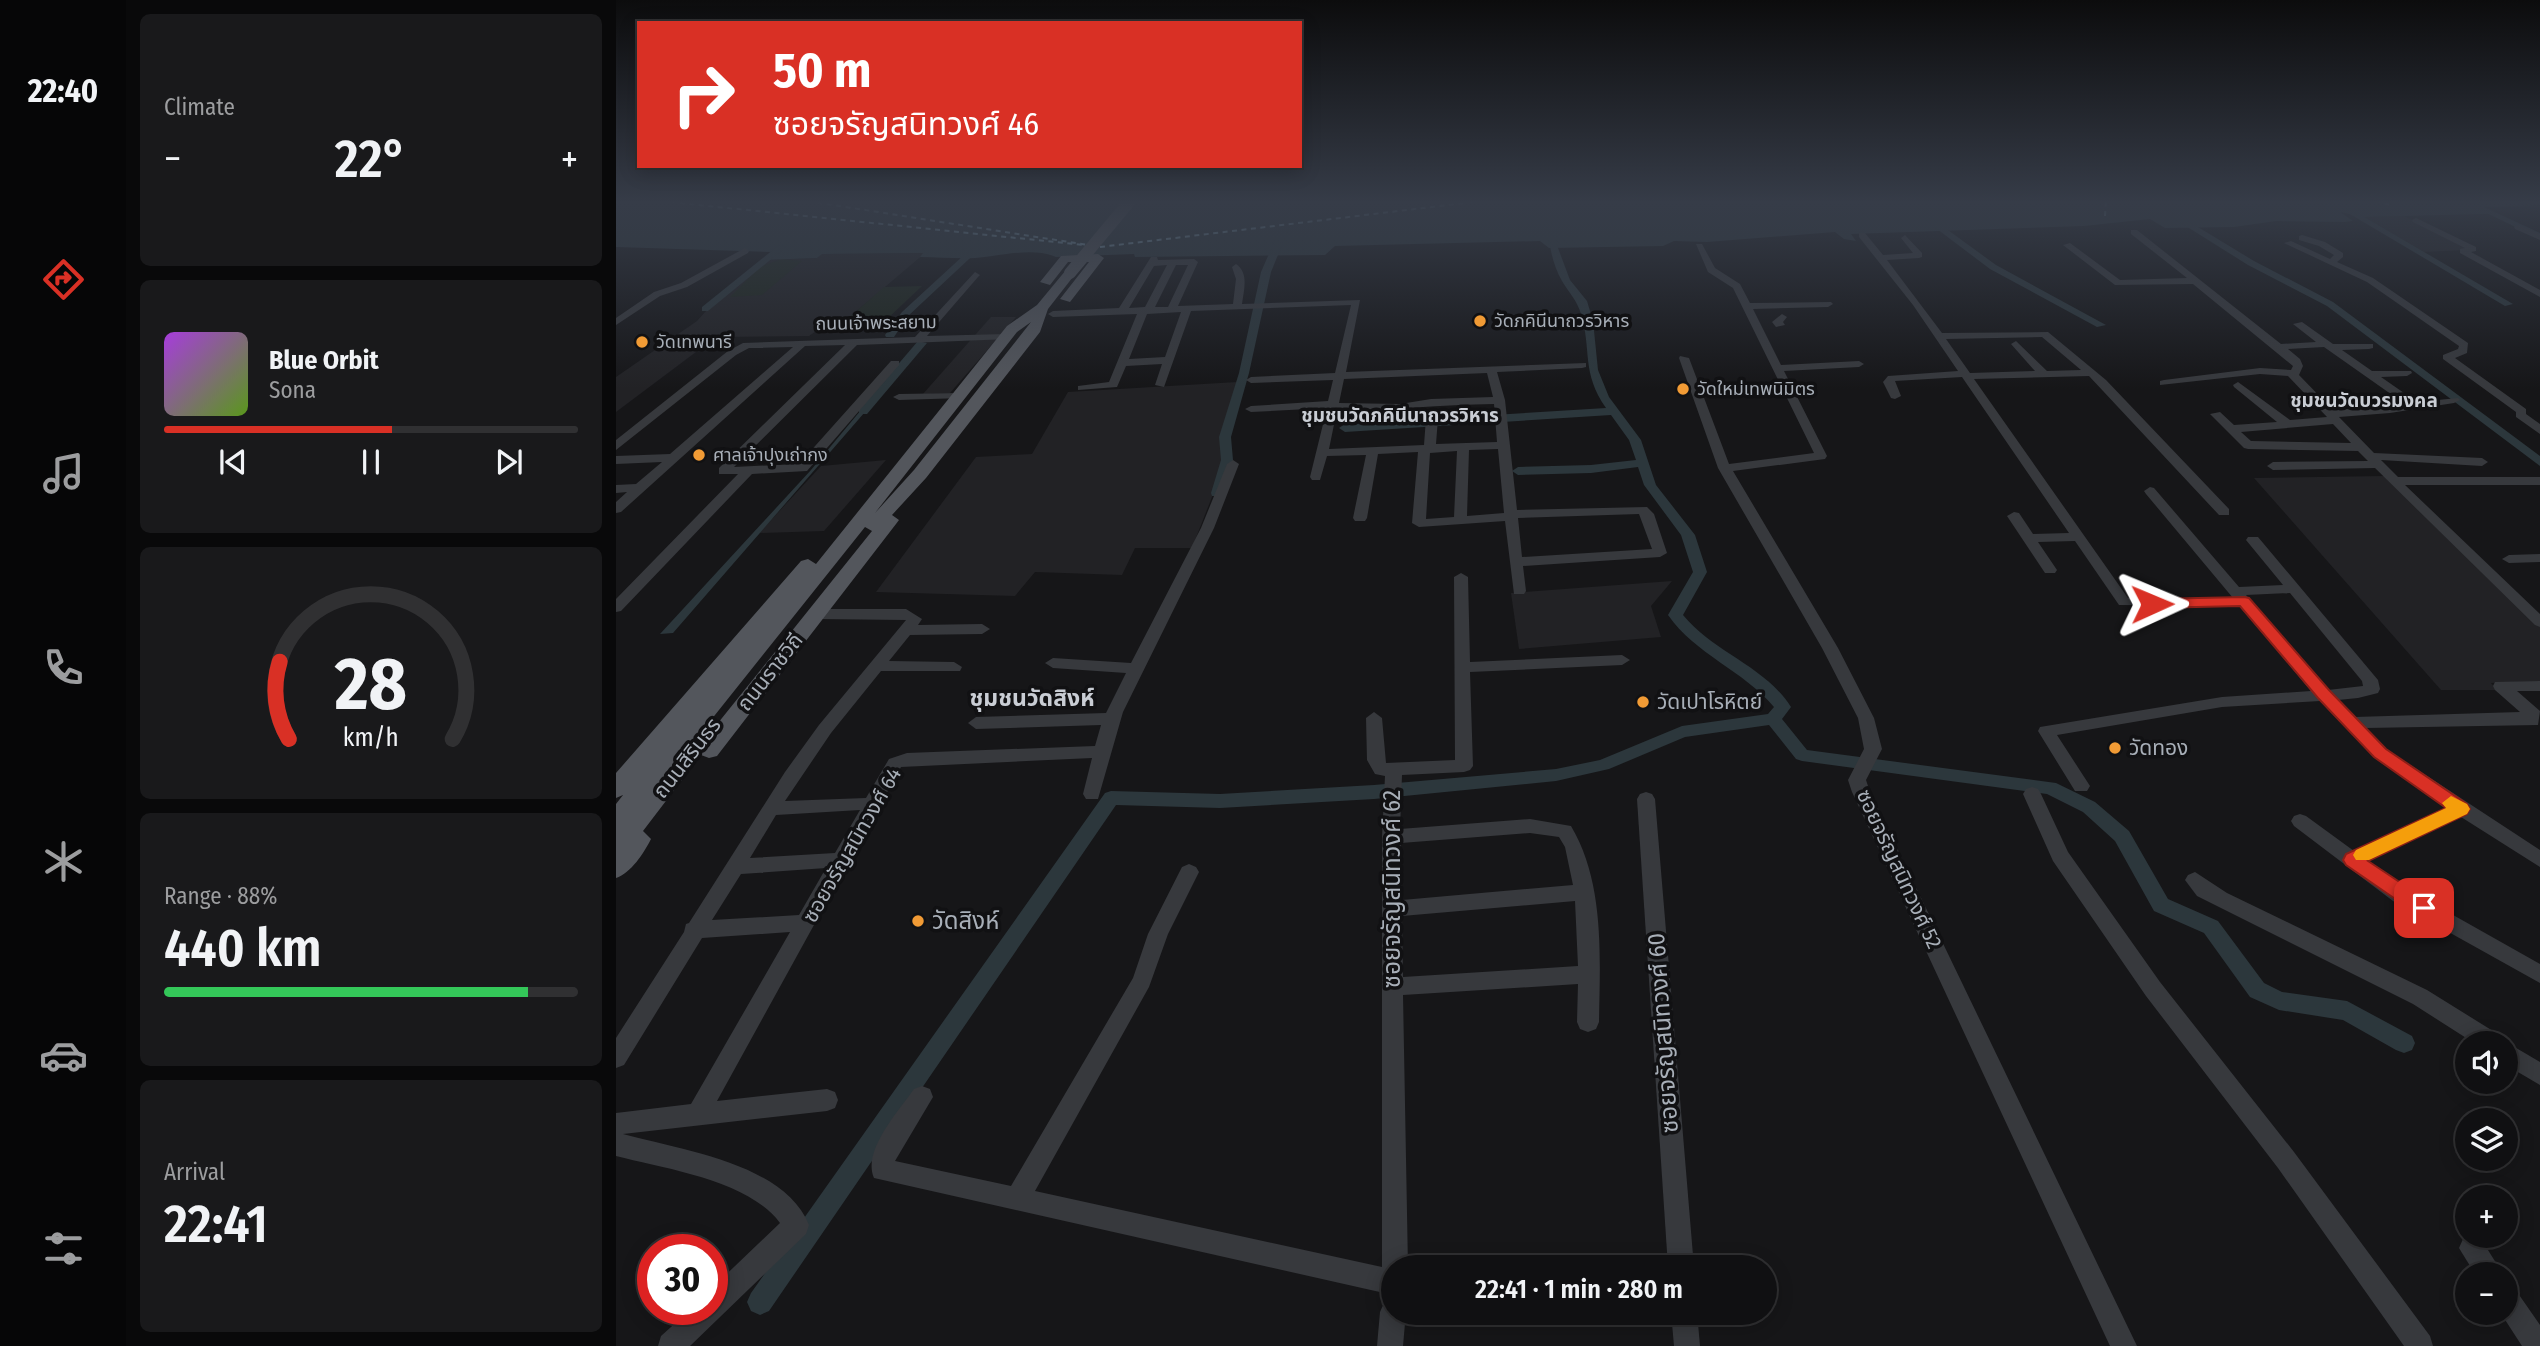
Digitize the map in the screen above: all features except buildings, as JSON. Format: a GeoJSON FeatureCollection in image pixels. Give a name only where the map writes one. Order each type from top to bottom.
{"type":"FeatureCollection","features":[{"type":"Feature","properties":{"kind":"main road","name":"ถนนราชวิถี"},"geometry":{"type":"LineString","coordinates":[[806,607],[898,510],[920,474],[1048,311],[1064,271],[1071,264]]}},
{"type":"Feature","properties":{"kind":"main road"},"geometry":{"type":"LineString","coordinates":[[1009,333],[1024,308],[1075,264]]}},
{"type":"Feature","properties":{"kind":"main road"},"geometry":{"type":"LineString","coordinates":[[1048,311],[1091,269],[1088,264]]}},
{"type":"Feature","properties":{"kind":"main road","name":"ถนนราชวิถี"},"geometry":{"type":"LineString","coordinates":[[616,868],[806,607],[894,475],[1009,333],[1048,311]]}},
{"type":"Feature","properties":{"kind":"main road","name":"ถนนราชวิถี"},"geometry":{"type":"LineString","coordinates":[[616,789],[850,516],[894,475]]}},
{"type":"Feature","properties":{"kind":"main road","name":"ถนนสิรินธร"},"geometry":{"type":"LineString","coordinates":[[616,821],[806,607]]}},
{"type":"Feature","properties":{"kind":"main road","name":"ถนนสิรินธร"},"geometry":{"type":"LineString","coordinates":[[616,847],[806,607]]}},
{"type":"Feature","properties":{"kind":"street"},"geometry":{"type":"LineString","coordinates":[[616,322],[657,294],[684,285],[722,264]]}},
{"type":"Feature","properties":{"kind":"street"},"geometry":{"type":"LineString","coordinates":[[1122,312],[1151,264]]}},
{"type":"Feature","properties":{"kind":"street"},"geometry":{"type":"LineString","coordinates":[[1082,388],[1113,385],[1146,311],[1172,264]]}},
{"type":"Feature","properties":{"kind":"street"},"geometry":{"type":"LineString","coordinates":[[1171,310],[1194,264]]}},
{"type":"Feature","properties":{"kind":"street"},"geometry":{"type":"LineString","coordinates":[[1708,264],[1711,270],[1735,284],[1821,456],[1724,468]]}},
{"type":"Feature","properties":{"kind":"street"},"geometry":{"type":"LineString","coordinates":[[1884,264],[1967,375],[2127,604],[2295,589]]}},
{"type":"Feature","properties":{"kind":"street"},"geometry":{"type":"LineString","coordinates":[[2092,264],[2118,283],[2194,281]]}},
{"type":"Feature","properties":{"kind":"street"},"geometry":{"type":"LineString","coordinates":[[2173,264],[2296,362],[2296,379],[2369,456],[2540,622]]}},
{"type":"Feature","properties":{"kind":"street"},"geometry":{"type":"LineString","coordinates":[[2335,264],[2370,280],[2464,345],[2463,351],[2446,357],[2522,411],[2520,415],[2540,430]]}},
{"type":"Feature","properties":{"kind":"street"},"geometry":{"type":"LineString","coordinates":[[2486,264],[2540,294]]}},
{"type":"Feature","properties":{"kind":"street"},"geometry":{"type":"LineString","coordinates":[[1236,267],[1241,279],[1237,307]]}},
{"type":"Feature","properties":{"kind":"street"},"geometry":{"type":"LineString","coordinates":[[919,339],[975,275]]}},
{"type":"Feature","properties":{"kind":"street"},"geometry":{"type":"LineString","coordinates":[[1048,311],[1122,312],[1357,302],[1316,477]]}},
{"type":"Feature","properties":{"kind":"street"},"geometry":{"type":"LineString","coordinates":[[1746,306],[1779,315],[1828,304]]}},
{"type":"Feature","properties":{"kind":"street"},"geometry":{"type":"LineString","coordinates":[[1160,385],[1187,309]]}},
{"type":"Feature","properties":{"kind":"street"},"geometry":{"type":"LineString","coordinates":[[2298,324],[2415,406]]}},
{"type":"Feature","properties":{"kind":"street","name":"ถนนเจ้าพระสยาม"},"geometry":{"type":"LineString","coordinates":[[616,446],[732,353],[747,345],[1009,333]]}},
{"type":"Feature","properties":{"kind":"street"},"geometry":{"type":"LineString","coordinates":[[1939,336],[2041,333],[2092,373],[2224,512]]}},
{"type":"Feature","properties":{"kind":"street"},"geometry":{"type":"LineString","coordinates":[[855,341],[723,471],[746,473],[803,468],[895,363]]}},
{"type":"Feature","properties":{"kind":"street"},"geometry":{"type":"LineString","coordinates":[[616,509],[804,342]]}},
{"type":"Feature","properties":{"kind":"street"},"geometry":{"type":"LineString","coordinates":[[2016,344],[2044,374]]}},
{"type":"Feature","properties":{"kind":"street"},"geometry":{"type":"LineString","coordinates":[[2277,346],[2369,346]]}},
{"type":"Feature","properties":{"kind":"street","name":"ซอยจรัญสนิทวงศ์ 52"},"geometry":{"type":"LineString","coordinates":[[1684,358],[1713,444],[1724,468],[1830,648],[1866,718],[1872,749],[1857,780],[1861,792],[2124,1346]]}},
{"type":"Feature","properties":{"kind":"street"},"geometry":{"type":"LineString","coordinates":[[1122,363],[1169,360]]}},
{"type":"Feature","properties":{"kind":"street"},"geometry":{"type":"LineString","coordinates":[[1777,368],[1859,364]]}},
{"type":"Feature","properties":{"kind":"street"},"geometry":{"type":"LineString","coordinates":[[1251,380],[1492,372],[1582,365]]}},
{"type":"Feature","properties":{"kind":"street"},"geometry":{"type":"LineString","coordinates":[[2164,383],[2260,371],[2295,373]]}},
{"type":"Feature","properties":{"kind":"street"},"geometry":{"type":"LineString","coordinates":[[1492,372],[1499,400],[1519,591]]}},
{"type":"Feature","properties":{"kind":"street"},"geometry":{"type":"LineString","coordinates":[[1895,396],[1888,382],[1892,378],[2092,373]]}},
{"type":"Feature","properties":{"kind":"street"},"geometry":{"type":"LineString","coordinates":[[2367,374],[2407,373]]}},
{"type":"Feature","properties":{"kind":"street"},"geometry":{"type":"LineString","coordinates":[[2238,385],[2287,424]]}},
{"type":"Feature","properties":{"kind":"street"},"geometry":{"type":"LineString","coordinates":[[900,397],[959,396]]}},
{"type":"Feature","properties":{"kind":"street"},"geometry":{"type":"LineString","coordinates":[[1251,409],[1334,405],[1399,407],[1431,402],[1499,400]]}},
{"type":"Feature","properties":{"kind":"street"},"geometry":{"type":"LineString","coordinates":[[2231,429],[2287,424],[2454,400]]}},
{"type":"Feature","properties":{"kind":"street"},"geometry":{"type":"LineString","coordinates":[[2216,414],[2248,445],[2369,456],[2482,462]]}},
{"type":"Feature","properties":{"kind":"street"},"geometry":{"type":"LineString","coordinates":[[1432,418],[1419,523],[1643,510],[1647,514],[1660,553],[1516,562]]}},
{"type":"Feature","properties":{"kind":"street"},"geometry":{"type":"LineString","coordinates":[[1323,453],[1504,445]]}},
{"type":"Feature","properties":{"kind":"street"},"geometry":{"type":"LineString","coordinates":[[1460,519],[1463,447]]}},
{"type":"Feature","properties":{"kind":"street"},"geometry":{"type":"LineString","coordinates":[[1360,518],[1373,451]]}},
{"type":"Feature","properties":{"kind":"street"},"geometry":{"type":"LineString","coordinates":[[2273,466],[2369,456]]}},
{"type":"Feature","properties":{"kind":"street"},"geometry":{"type":"LineString","coordinates":[[616,460],[673,458]]}},
{"type":"Feature","properties":{"kind":"street"},"geometry":{"type":"LineString","coordinates":[[1092,794],[1100,752],[1112,719],[1215,515],[1233,464]]}},
{"type":"Feature","properties":{"kind":"street"},"geometry":{"type":"LineString","coordinates":[[616,608],[746,473]]}},
{"type":"Feature","properties":{"kind":"street"},"geometry":{"type":"LineString","coordinates":[[2395,481],[2540,481]]}},
{"type":"Feature","properties":{"kind":"street"},"geometry":{"type":"LineString","coordinates":[[616,489],[640,488]]}},
{"type":"Feature","properties":{"kind":"street"},"geometry":{"type":"LineString","coordinates":[[2150,491],[2323,694],[2380,753],[2540,860]]}},
{"type":"Feature","properties":{"kind":"street"},"geometry":{"type":"LineString","coordinates":[[2014,516],[2050,570]]}},
{"type":"Feature","properties":{"kind":"street"},"geometry":{"type":"LineString","coordinates":[[2028,538],[2079,537]]}},
{"type":"Feature","properties":{"kind":"street"},"geometry":{"type":"LineString","coordinates":[[2081,786],[2046,731],[2222,702],[2358,693],[2372,689],[2370,680],[2253,540]]}},
{"type":"Feature","properties":{"kind":"street"},"geometry":{"type":"LineString","coordinates":[[2509,559],[2540,558]]}},
{"type":"Feature","properties":{"kind":"street","name":"ซอยจรัญสนิทวงศ์ 62"},"geometry":{"type":"LineString","coordinates":[[1395,1255],[1392,784],[1464,766],[1461,577]]}},
{"type":"Feature","properties":{"kind":"street"},"geometry":{"type":"LineString","coordinates":[[616,1058],[734,867],[825,729],[914,622],[911,615],[806,607]]}},
{"type":"Feature","properties":{"kind":"street"},"geometry":{"type":"LineString","coordinates":[[907,630],[982,629]]}},
{"type":"Feature","properties":{"kind":"street"},"geometry":{"type":"LineString","coordinates":[[1462,667],[1622,660]]}},
{"type":"Feature","properties":{"kind":"street"},"geometry":{"type":"LineString","coordinates":[[1053,663],[1137,668]]}},
{"type":"Feature","properties":{"kind":"street"},"geometry":{"type":"LineString","coordinates":[[877,666],[954,667]]}},
{"type":"Feature","properties":{"kind":"street"},"geometry":{"type":"LineString","coordinates":[[2539,718],[2501,686],[2540,686]]}},
{"type":"Feature","properties":{"kind":"street"},"geometry":{"type":"LineString","coordinates":[[1374,718],[1377,765],[1392,784]]}},
{"type":"Feature","properties":{"kind":"street"},"geometry":{"type":"LineString","coordinates":[[2352,723],[2539,718]]}},
{"type":"Feature","properties":{"kind":"street"},"geometry":{"type":"LineString","coordinates":[[976,723],[1112,719]]}},
{"type":"Feature","properties":{"kind":"street","name":"ซอยจรัญสนิทวงศ์ 64"},"geometry":{"type":"LineString","coordinates":[[699,1112],[895,763],[907,759],[1100,752]]}},
{"type":"Feature","properties":{"kind":"street"},"geometry":{"type":"LineString","coordinates":[[2032,794],[2060,856],[2153,989],[2287,1160],[2420,1346]]}},
{"type":"Feature","properties":{"kind":"street","name":"ซอยจรัญสนิทวงศ์ 60"},"geometry":{"type":"LineString","coordinates":[[1646,799],[1680,1255]]}},
{"type":"Feature","properties":{"kind":"street"},"geometry":{"type":"LineString","coordinates":[[771,809],[862,803]]}},
{"type":"Feature","properties":{"kind":"street"},"geometry":{"type":"LineString","coordinates":[[2352,860],[2461,809]]}},
{"type":"Feature","properties":{"kind":"street"},"geometry":{"type":"LineString","coordinates":[[2300,821],[2400,895],[2540,974]]}},
{"type":"Feature","properties":{"kind":"street"},"geometry":{"type":"LineString","coordinates":[[1391,837],[1530,826],[1565,831],[1575,844],[1583,892],[1589,974],[1588,1021]]}},
{"type":"Feature","properties":{"kind":"street"},"geometry":{"type":"LineString","coordinates":[[734,867],[834,860]]}},
{"type":"Feature","properties":{"kind":"street"},"geometry":{"type":"LineString","coordinates":[[1017,1200],[1142,981],[1158,934],[1189,872]]}},
{"type":"Feature","properties":{"kind":"street"},"geometry":{"type":"LineString","coordinates":[[2195,880],[2220,899],[2420,997],[2474,1031]]}},
{"type":"Feature","properties":{"kind":"street"},"geometry":{"type":"LineString","coordinates":[[1392,909],[1583,892]]}},
{"type":"Feature","properties":{"kind":"street"},"geometry":{"type":"LineString","coordinates":[[694,930],[797,923]]}},
{"type":"Feature","properties":{"kind":"street"},"geometry":{"type":"LineString","coordinates":[[1393,986],[1589,974]]}},
{"type":"Feature","properties":{"kind":"street"},"geometry":{"type":"LineString","coordinates":[[2518,1060],[2540,1075]]}},
{"type":"Feature","properties":{"kind":"street"},"geometry":{"type":"LineString","coordinates":[[922,1097],[883,1156],[882,1170],[1381,1279]]}},
{"type":"Feature","properties":{"kind":"street"},"geometry":{"type":"LineString","coordinates":[[616,1124],[699,1112],[827,1100]]}},
{"type":"Feature","properties":{"kind":"street"},"geometry":{"type":"LineString","coordinates":[[616,1144],[738,1177],[782,1205],[797,1225],[728,1292]]}},
{"type":"Feature","properties":{"kind":"street"},"geometry":{"type":"LineString","coordinates":[[2472,1248],[2482,1262]]}},
{"type":"Feature","properties":{"kind":"street"},"geometry":{"type":"LineString","coordinates":[[2518,1316],[2538,1346]]}},
{"type":"Feature","properties":{"kind":"street"},"geometry":{"type":"LineString","coordinates":[[671,1346],[693,1325]]}},
{"type":"Feature","properties":{"kind":"street"},"geometry":{"type":"LineString","coordinates":[[1390,1346],[1392,1325]]}},
{"type":"Feature","properties":{"kind":"street"},"geometry":{"type":"LineString","coordinates":[[1685,1325],[1687,1346]]}},
{"type":"Feature","properties":{"kind":"street"},"geometry":{"type":"LineString","coordinates":[[656,1346],[663,1346]]}},
{"type":"Feature","properties":{"kind":"shaded area"},"geometry":{"type":"Polygon","coordinates":[[[759,264],[912,264],[839,326],[823,326],[809,336],[716,337],[616,412],[616,377],[697,321],[715,301],[759,264]]]}},
{"type":"Feature","properties":{"kind":"shaded area"},"geometry":{"type":"Polygon","coordinates":[[[768,264],[799,264],[762,295],[730,297],[760,267],[768,264]]]}},
{"type":"Feature","properties":{"kind":"shaded area"},"geometry":{"type":"Polygon","coordinates":[[[922,286],[887,319],[844,322],[884,287],[922,286]]]}},
{"type":"Feature","properties":{"kind":"shaded area"},"geometry":{"type":"Polygon","coordinates":[[[991,317],[1016,317],[950,393],[923,394],[991,317]]]}},
{"type":"Feature","properties":{"kind":"shaded area"},"geometry":{"type":"Polygon","coordinates":[[[1237,382],[1221,436],[1225,459],[1221,474],[1192,548],[1135,548],[1122,575],[1035,572],[1015,596],[876,592],[976,457],[1032,454],[1068,392],[1237,382]]]}},
{"type":"Feature","properties":{"kind":"shaded area"},"geometry":{"type":"Polygon","coordinates":[[[878,397],[673,633],[660,634],[811,470],[871,398],[878,397]]]}},
{"type":"Feature","properties":{"kind":"shaded area"},"geometry":{"type":"Polygon","coordinates":[[[886,460],[824,531],[759,533],[821,466],[886,460]]]}},
{"type":"Feature","properties":{"kind":"shaded area"},"geometry":{"type":"Polygon","coordinates":[[[2385,476],[2540,624],[2540,681],[2491,683],[2497,690],[2441,690],[2254,478],[2385,476]]]}},
{"type":"Feature","properties":{"kind":"shaded area"},"geometry":{"type":"Polygon","coordinates":[[[1672,581],[1651,606],[1661,637],[1519,649],[1511,593],[1672,581]]]}},
{"type":"Feature","properties":{"kind":"waterway"},"geometry":{"type":"LineString","coordinates":[[705,309],[761,264]]}},
{"type":"Feature","properties":{"kind":"waterway"},"geometry":{"type":"LineString","coordinates":[[890,335],[905,314],[960,264]]}},
{"type":"Feature","properties":{"kind":"waterway"},"geometry":{"type":"LineString","coordinates":[[1217,493],[1227,460],[1225,437],[1244,373],[1269,264]]}},
{"type":"Feature","properties":{"kind":"waterway"},"geometry":{"type":"LineString","coordinates":[[1560,264],[1566,280],[1582,301],[1588,321],[1593,370],[1604,397],[1614,411]]}},
{"type":"Feature","properties":{"kind":"waterway"},"geometry":{"type":"LineString","coordinates":[[1989,264],[2101,325]]}},
{"type":"Feature","properties":{"kind":"waterway"},"geometry":{"type":"LineString","coordinates":[[2253,264],[2330,304],[2540,462]]}},
{"type":"Feature","properties":{"kind":"waterway"},"geometry":{"type":"LineString","coordinates":[[2439,264],[2508,304]]}},
{"type":"Feature","properties":{"kind":"waterway"},"geometry":{"type":"LineString","coordinates":[[863,412],[922,343]]}},
{"type":"Feature","properties":{"kind":"waterway"},"geometry":{"type":"LineString","coordinates":[[1345,428],[1614,411]]}},
{"type":"Feature","properties":{"kind":"waterway"},"geometry":{"type":"LineString","coordinates":[[1614,411],[1635,440],[1643,463]]}},
{"type":"Feature","properties":{"kind":"waterway"},"geometry":{"type":"LineString","coordinates":[[1518,471],[1591,469],[1643,463]]}},
{"type":"Feature","properties":{"kind":"waterway"},"geometry":{"type":"LineString","coordinates":[[1643,463],[1650,485],[1688,535],[1700,572],[1675,615],[1699,641],[1771,693],[1783,707],[1773,719]]}},
{"type":"Feature","properties":{"kind":"waterway"},"geometry":{"type":"LineString","coordinates":[[760,1302],[1111,798],[1220,801],[1374,792],[1556,775],[1603,765],[1682,732],[1773,719]]}},
{"type":"Feature","properties":{"kind":"waterway"},"geometry":{"type":"LineString","coordinates":[[1773,719],[1802,755],[2050,788],[2089,807],[2122,836],[2161,905],[2211,927],[2257,990],[2279,1001],[2347,1011],[2404,1043]]}},
{"type":"Feature","properties":{"kind":"slow traffic"},"geometry":{"type":"LineString","coordinates":[[2363,855],[2461,809],[2451,803]]}},
{"type":"Feature","properties":{"kind":"place","name":"วัดภคินีนาถวรวิหาร"},"geometry":{"type":"Point","coordinates":[1480,321]}},
{"type":"Feature","properties":{"kind":"place","name":"วัดเทพนารี"},"geometry":{"type":"Point","coordinates":[642,342]}},
{"type":"Feature","properties":{"kind":"place","name":"วัดใหม่เทพนิมิตร"},"geometry":{"type":"Point","coordinates":[1683,389]}},
{"type":"Feature","properties":{"kind":"place","name":"ศาลเจ้าปุงเถ่ากง"},"geometry":{"type":"Point","coordinates":[699,455]}},
{"type":"Feature","properties":{"kind":"place","name":"วัดเปาโรหิตย์"},"geometry":{"type":"Point","coordinates":[1643,702]}},
{"type":"Feature","properties":{"kind":"place","name":"วัดทอง"},"geometry":{"type":"Point","coordinates":[2115,748]}},
{"type":"Feature","properties":{"kind":"place","name":"วัดสิงห์"},"geometry":{"type":"Point","coordinates":[918,921]}},
{"type":"Feature","properties":{"kind":"district","name":"ชุมชนวัดบวรมงคล"},"geometry":{"type":"Point","coordinates":[2364,400]}},
{"type":"Feature","properties":{"kind":"district","name":"ชุมชนวัดภคินีนาถวรวิหาร"},"geometry":{"type":"Point","coordinates":[1400,415]}},
{"type":"Feature","properties":{"kind":"district","name":"ชุมชนวัดสิงห์"},"geometry":{"type":"Point","coordinates":[1032,698]}},
{"type":"Feature","properties":{"kind":"route"},"geometry":{"type":"LineString","coordinates":[[2152,604],[2244,602],[2323,694],[2380,753],[2461,809],[2352,860],[2400,895],[2424,908]]}}]}
